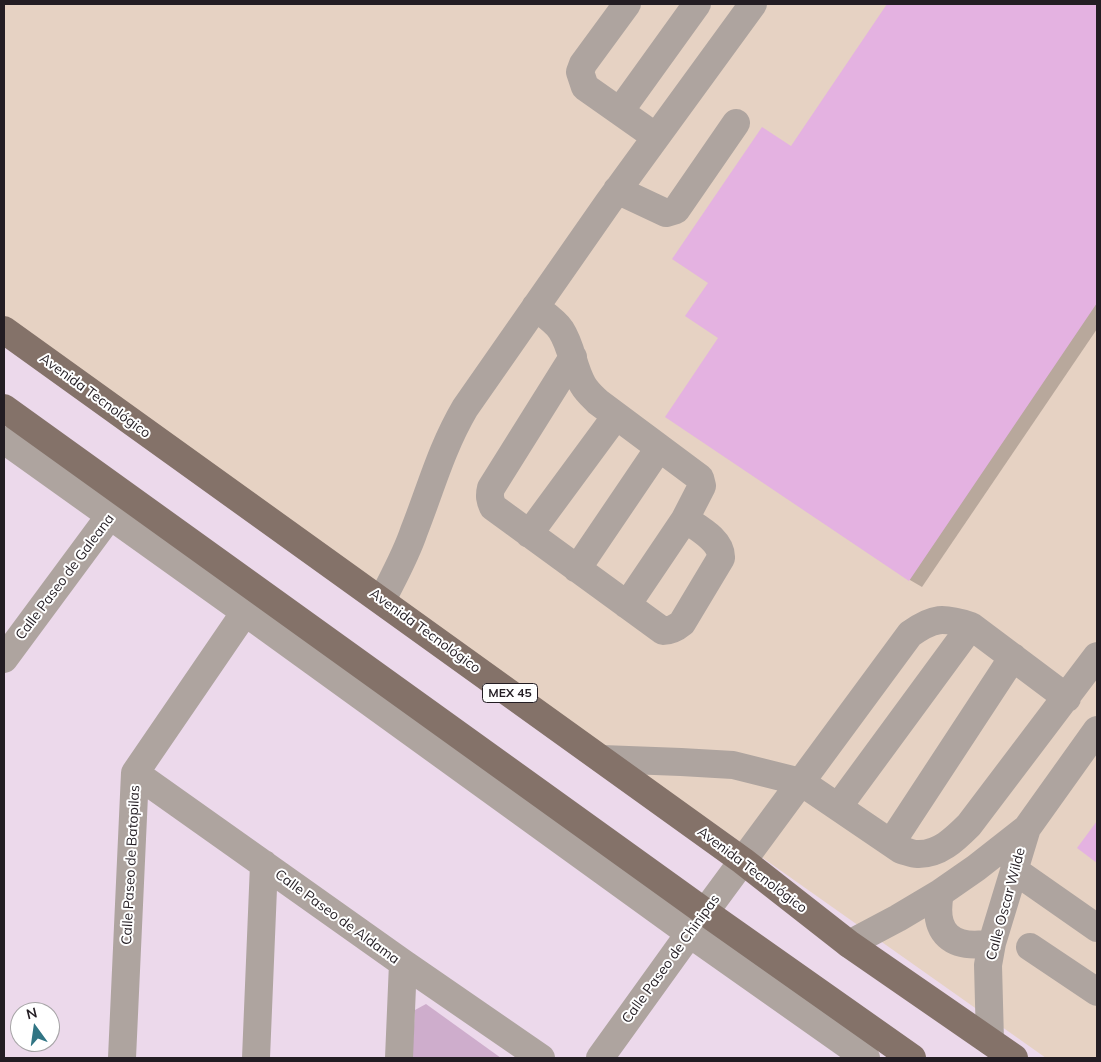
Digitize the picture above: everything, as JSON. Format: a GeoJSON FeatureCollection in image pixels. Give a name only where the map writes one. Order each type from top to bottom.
{"type":"FeatureCollection","features":[{"type":"Feature","properties":{"kind":"main road","name":"Avenida Tecnológico"},"geometry":{"type":"LineString","coordinates":[[4,330],[743,861],[849,944],[1014,1058]]}},
{"type":"Feature","properties":{"kind":"main road"},"geometry":{"type":"LineString","coordinates":[[4,408],[118,506],[253,602],[705,912],[912,1058]]}},
{"type":"Feature","properties":{"kind":"street"},"geometry":{"type":"LineString","coordinates":[[627,4],[583,64],[580,72],[585,86],[656,137]]}},
{"type":"Feature","properties":{"kind":"street"},"geometry":{"type":"LineString","coordinates":[[620,111],[697,4]]}},
{"type":"Feature","properties":{"kind":"street"},"geometry":{"type":"LineString","coordinates":[[382,600],[414,534],[440,456],[451,431],[465,408],[617,190],[753,4]]}},
{"type":"Feature","properties":{"kind":"street"},"geometry":{"type":"LineString","coordinates":[[617,190],[666,213],[671,213],[680,206],[736,123]]}},
{"type":"Feature","properties":{"kind":"street"},"geometry":{"type":"LineString","coordinates":[[535,307],[560,328],[583,385],[590,395],[700,478],[701,481],[702,486],[685,519],[627,605]]}},
{"type":"Feature","properties":{"kind":"street"},"geometry":{"type":"LineString","coordinates":[[573,357],[491,488],[489,495],[493,507],[663,631],[677,628],[682,623],[721,558],[722,552],[718,544],[685,519]]}},
{"type":"Feature","properties":{"kind":"street"},"geometry":{"type":"LineString","coordinates":[[529,534],[616,416]]}},
{"type":"Feature","properties":{"kind":"street"},"geometry":{"type":"LineString","coordinates":[[4,440],[118,506]]}},
{"type":"Feature","properties":{"kind":"street"},"geometry":{"type":"LineString","coordinates":[[577,569],[660,448]]}},
{"type":"Feature","properties":{"kind":"street","name":"Calle Paseo de Galeana"},"geometry":{"type":"LineString","coordinates":[[4,659],[118,506]]}},
{"type":"Feature","properties":{"kind":"street"},"geometry":{"type":"LineString","coordinates":[[253,602],[690,934],[866,1058]]}},
{"type":"Feature","properties":{"kind":"street","name":"Calle Paseo de Batopilas"},"geometry":{"type":"LineString","coordinates":[[122,1058],[135,773],[253,602]]}},
{"type":"Feature","properties":{"kind":"street","name":"Calle Paseo de Chinipas"},"geometry":{"type":"LineString","coordinates":[[600,1058],[910,634],[926,623],[942,619],[957,621],[971,626]]}},
{"type":"Feature","properties":{"kind":"street"},"geometry":{"type":"LineString","coordinates":[[838,807],[971,626],[1067,698]]}},
{"type":"Feature","properties":{"kind":"street"},"geometry":{"type":"LineString","coordinates":[[602,760],[733,765],[801,782],[901,850],[917,854],[936,851],[954,841],[969,825],[1097,656]]}},
{"type":"Feature","properties":{"kind":"street"},"geometry":{"type":"LineString","coordinates":[[891,843],[1013,657]]}},
{"type":"Feature","properties":{"kind":"street","name":"Calle Oscar Wilde"},"geometry":{"type":"LineString","coordinates":[[849,944],[940,893],[976,868],[1027,828],[1097,730]]}},
{"type":"Feature","properties":{"kind":"street","name":"Calle Paseo de Aldama"},"geometry":{"type":"LineString","coordinates":[[135,773],[402,963],[541,1058]]}},
{"type":"Feature","properties":{"kind":"street","name":"Calle Oscar Wilde"},"geometry":{"type":"LineString","coordinates":[[990,1041],[988,979],[992,943],[1027,828]]}},
{"type":"Feature","properties":{"kind":"street"},"geometry":{"type":"LineString","coordinates":[[256,1058],[264,864]]}},
{"type":"Feature","properties":{"kind":"street"},"geometry":{"type":"LineString","coordinates":[[1014,870],[1097,928]]}},
{"type":"Feature","properties":{"kind":"street"},"geometry":{"type":"LineString","coordinates":[[940,893],[938,921],[949,937],[958,943],[966,945],[976,946],[992,943]]}},
{"type":"Feature","properties":{"kind":"street"},"geometry":{"type":"LineString","coordinates":[[1030,947],[1097,992]]}},
{"type":"Feature","properties":{"kind":"street"},"geometry":{"type":"LineString","coordinates":[[399,1058],[402,963]]}},
{"type":"Feature","properties":{"kind":"shaded area"},"geometry":{"type":"Polygon","coordinates":[[[4,4],[1097,4],[1097,1058],[1046,1058],[4,322],[4,4]]]}},
{"type":"Feature","properties":{"kind":"shaded area"},"geometry":{"type":"Polygon","coordinates":[[[426,1004],[501,1058],[412,1058],[415,1010],[426,1004]]]}},
{"type":"Feature","properties":{"kind":"building"},"geometry":{"type":"Polygon","coordinates":[[[887,4],[1097,4],[1097,303],[909,581],[665,417],[718,338],[685,316],[708,283],[672,259],[762,127],[791,146],[887,4]]]}},
{"type":"Feature","properties":{"kind":"building"},"geometry":{"type":"Polygon","coordinates":[[[1097,821],[1097,863],[1077,848],[1097,821]]]}}]}
